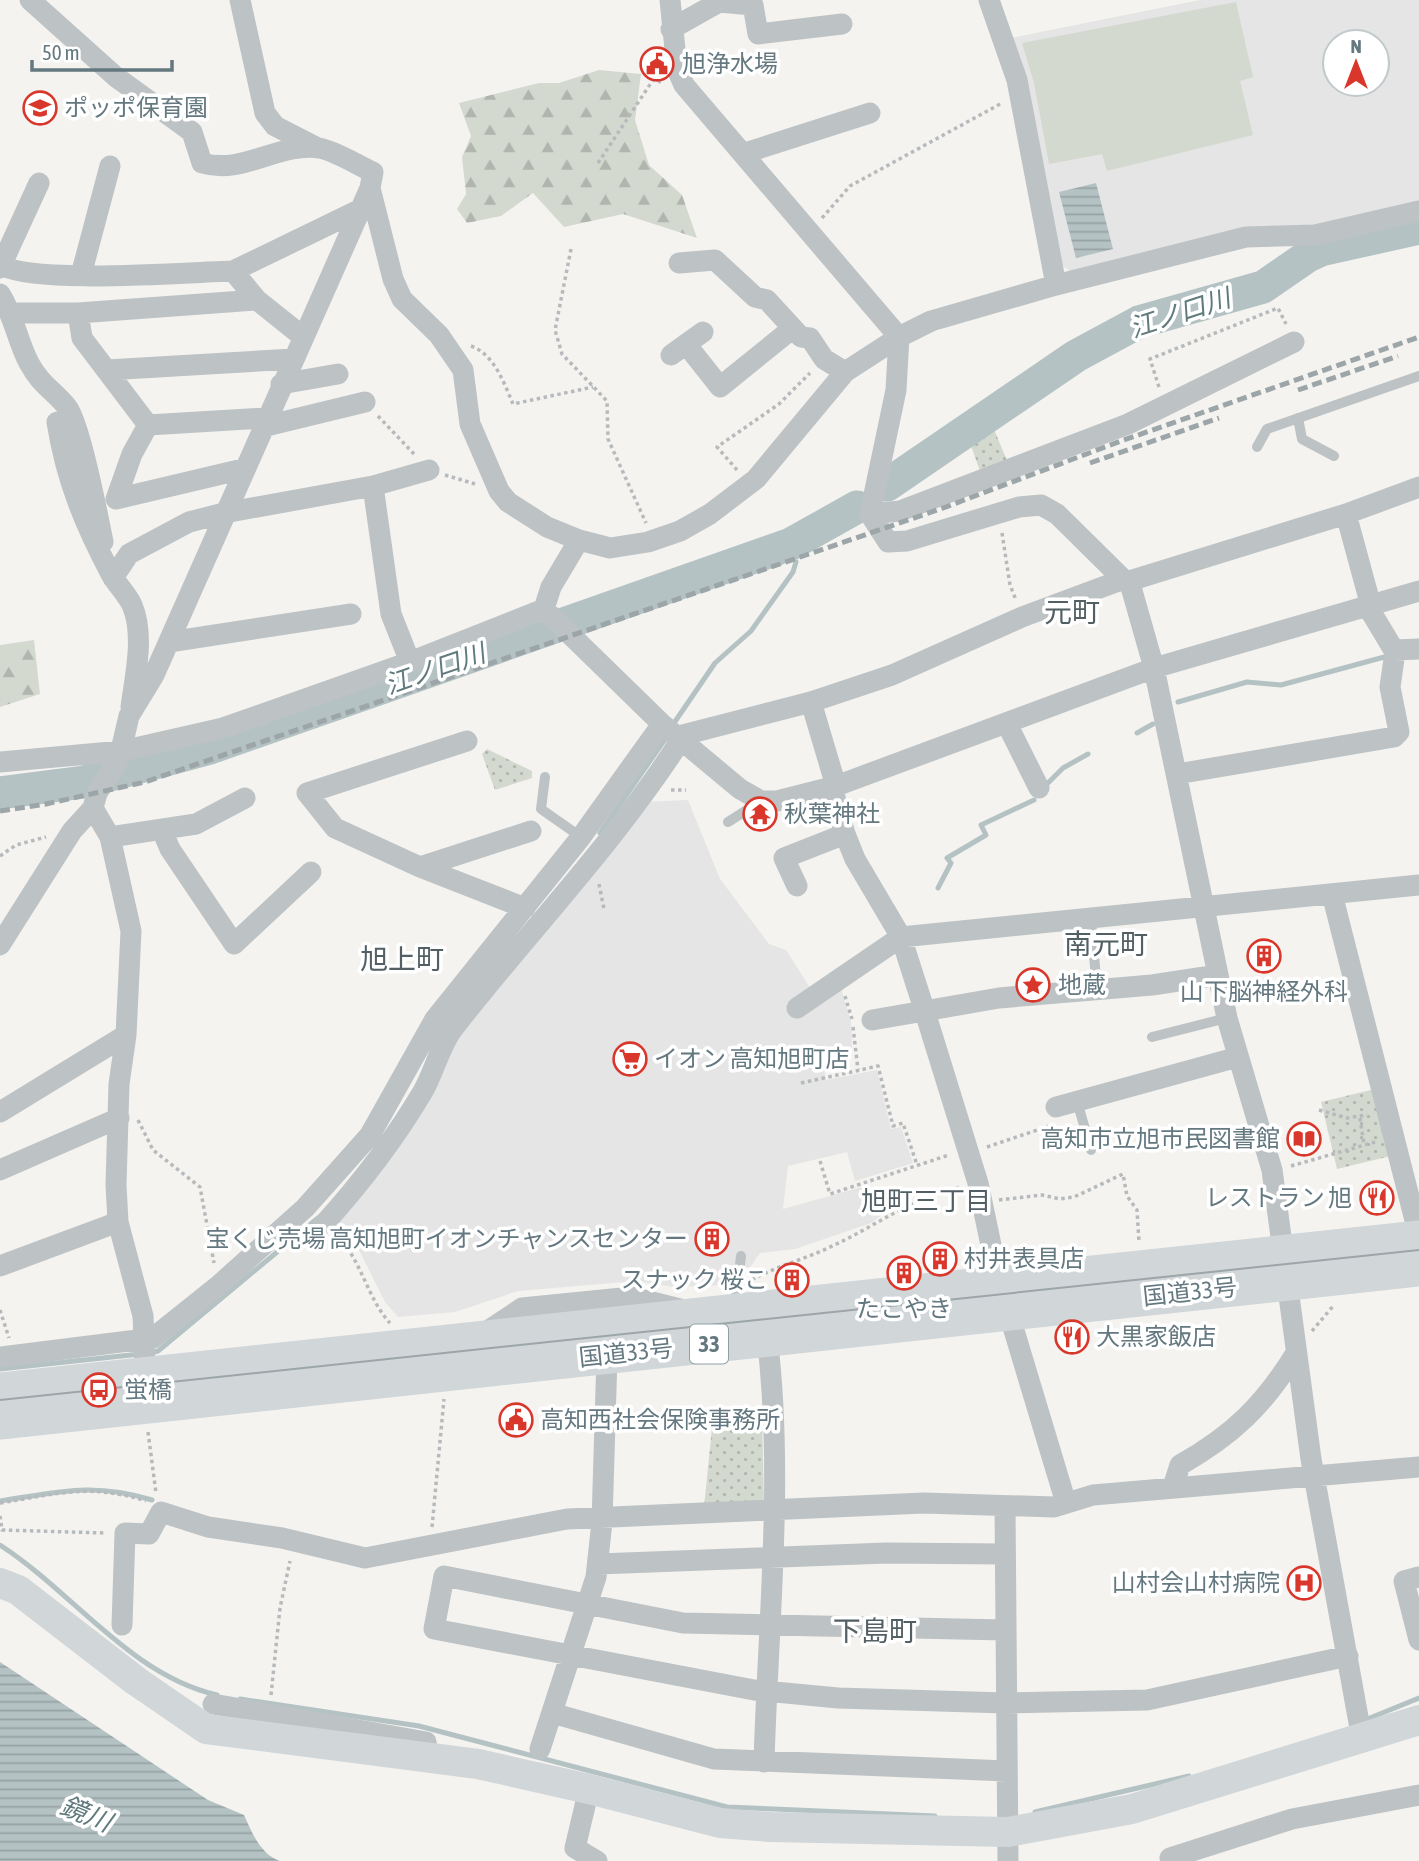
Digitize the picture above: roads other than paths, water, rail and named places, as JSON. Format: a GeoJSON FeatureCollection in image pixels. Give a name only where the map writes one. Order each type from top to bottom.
{"type":"FeatureCollection","features":[{"type":"Feature","properties":{"kind":"highway","name":"国道33号"},"geometry":{"type":"LineString","coordinates":[[0,1391],[145,1365],[736,1321],[1004,1298],[1287,1268],[1419,1238]]}},
{"type":"Feature","properties":{"kind":"highway","name":"国道33号"},"geometry":{"type":"LineString","coordinates":[[1004,1298],[1142,1269],[1287,1268],[1360,1274],[1419,1268]]}},
{"type":"Feature","properties":{"kind":"highway","name":"国道33号"},"geometry":{"type":"LineString","coordinates":[[0,1421],[145,1365],[446,1372],[607,1356],[736,1321]]}},
{"type":"Feature","properties":{"kind":"street"},"geometry":{"type":"LineString","coordinates":[[30,0],[116,77],[192,132],[202,163],[236,166],[272,154],[318,148]]}},
{"type":"Feature","properties":{"kind":"street"},"geometry":{"type":"LineString","coordinates":[[130,716],[169,642],[223,513],[361,209],[373,172],[275,126],[265,113],[240,0]]}},
{"type":"Feature","properties":{"kind":"street"},"geometry":{"type":"LineString","coordinates":[[670,0],[677,69],[684,85],[811,230],[899,337],[896,390],[870,514],[888,542],[907,541],[999,514],[1041,505],[1057,514],[1131,587],[1154,668],[1227,1018],[1272,1170],[1314,1475],[1360,1724]]}},
{"type":"Feature","properties":{"kind":"street"},"geometry":{"type":"LineString","coordinates":[[989,0],[1020,93],[1056,285]]}},
{"type":"Feature","properties":{"kind":"street"},"geometry":{"type":"LineString","coordinates":[[671,29],[719,2],[753,5],[758,34],[842,24]]}},
{"type":"Feature","properties":{"kind":"street"},"geometry":{"type":"LineString","coordinates":[[745,153],[870,113]]}},
{"type":"Feature","properties":{"kind":"street"},"geometry":{"type":"LineString","coordinates":[[81,275],[110,166]]}},
{"type":"Feature","properties":{"kind":"street"},"geometry":{"type":"LineString","coordinates":[[39,183],[1,266],[81,275],[233,271],[361,209]]}},
{"type":"Feature","properties":{"kind":"street"},"geometry":{"type":"LineString","coordinates":[[370,188],[393,279],[402,299],[439,335],[463,370],[470,424],[499,491],[508,502],[547,527],[579,540],[610,548],[653,540],[680,531],[710,514],[750,484],[845,372],[899,337],[931,321],[1056,285],[1246,237],[1315,235],[1419,211]]}},
{"type":"Feature","properties":{"kind":"street"},"geometry":{"type":"LineString","coordinates":[[679,263],[715,260],[755,298],[767,300],[801,337],[810,338],[824,359],[845,372]]}},
{"type":"Feature","properties":{"kind":"street"},"geometry":{"type":"LineString","coordinates":[[233,271],[257,300],[302,336]]}},
{"type":"Feature","properties":{"kind":"street"},"geometry":{"type":"LineString","coordinates":[[0,294],[12,313],[32,368],[41,384],[68,408],[77,429],[110,572]]}},
{"type":"Feature","properties":{"kind":"street"},"geometry":{"type":"LineString","coordinates":[[12,313],[78,313],[257,300]]}},
{"type":"Feature","properties":{"kind":"street"},"geometry":{"type":"LineString","coordinates":[[78,313],[82,338],[148,425]]}},
{"type":"Feature","properties":{"kind":"street"},"geometry":{"type":"LineString","coordinates":[[686,344],[720,387],[793,328]]}},
{"type":"Feature","properties":{"kind":"street"},"geometry":{"type":"LineString","coordinates":[[870,514],[900,511],[1128,424],[1294,342]]}},
{"type":"Feature","properties":{"kind":"street"},"geometry":{"type":"LineString","coordinates":[[107,370],[293,359]]}},
{"type":"Feature","properties":{"kind":"street"},"geometry":{"type":"LineString","coordinates":[[281,384],[338,374]]}},
{"type":"Feature","properties":{"kind":"street"},"geometry":{"type":"LineString","coordinates":[[148,425],[264,423],[365,402]]}},
{"type":"Feature","properties":{"kind":"street"},"geometry":{"type":"LineString","coordinates":[[0,945],[72,831],[93,807],[120,755],[130,716],[138,642],[132,606],[110,572],[79,511],[61,451],[57,422]]}},
{"type":"Feature","properties":{"kind":"street"},"geometry":{"type":"LineString","coordinates":[[148,425],[132,454],[116,499],[243,469]]}},
{"type":"Feature","properties":{"kind":"street"},"geometry":{"type":"LineString","coordinates":[[110,572],[129,554],[189,522],[223,513],[373,486],[429,470]]}},
{"type":"Feature","properties":{"kind":"street"},"geometry":{"type":"LineString","coordinates":[[373,486],[391,614],[410,662]]}},
{"type":"Feature","properties":{"kind":"street"},"geometry":{"type":"LineString","coordinates":[[406,1097],[435,1019],[581,836],[673,731],[811,702],[927,662],[1022,617],[1125,581],[1346,514],[1419,488]]}},
{"type":"Feature","properties":{"kind":"street"},"geometry":{"type":"LineString","coordinates":[[1177,775],[1394,737],[1399,732],[1390,687],[1394,650],[1370,606],[1346,514]]}},
{"type":"Feature","properties":{"kind":"street"},"geometry":{"type":"LineString","coordinates":[[547,612],[551,587],[579,540]]}},
{"type":"Feature","properties":{"kind":"street"},"geometry":{"type":"LineString","coordinates":[[547,612],[673,731],[740,789],[761,801],[777,801],[834,786],[1154,668],[1419,591]]}},
{"type":"Feature","properties":{"kind":"street"},"geometry":{"type":"LineString","coordinates":[[0,762],[120,755],[223,729],[547,612]]}},
{"type":"Feature","properties":{"kind":"street"},"geometry":{"type":"LineString","coordinates":[[169,642],[351,614]]}},
{"type":"Feature","properties":{"kind":"street"},"geometry":{"type":"LineString","coordinates":[[1394,650],[1419,649]]}},
{"type":"Feature","properties":{"kind":"street"},"geometry":{"type":"LineString","coordinates":[[811,702],[845,834],[855,859],[901,937],[924,1009],[981,1192],[1004,1298],[1066,1503]]}},
{"type":"Feature","properties":{"kind":"street"},"geometry":{"type":"LineString","coordinates":[[1007,724],[1039,788]]}},
{"type":"Feature","properties":{"kind":"street"},"geometry":{"type":"LineString","coordinates":[[145,1365],[163,1332],[218,1286],[315,1217],[370,1135],[406,1097],[450,1034],[649,790],[673,731]]}},
{"type":"Feature","properties":{"kind":"street"},"geometry":{"type":"LineString","coordinates":[[467,741],[307,793],[335,828],[420,867],[525,908]]}},
{"type":"Feature","properties":{"kind":"street"},"geometry":{"type":"LineString","coordinates":[[110,837],[196,824],[245,798]]}},
{"type":"Feature","properties":{"kind":"street"},"geometry":{"type":"LineString","coordinates":[[93,807],[110,837],[131,931],[126,1035],[119,1084],[116,1185],[118,1222],[143,1316],[145,1365]]}},
{"type":"Feature","properties":{"kind":"street"},"geometry":{"type":"LineString","coordinates":[[162,830],[170,849],[234,944],[311,872]]}},
{"type":"Feature","properties":{"kind":"street"},"geometry":{"type":"LineString","coordinates":[[420,867],[531,831]]}},
{"type":"Feature","properties":{"kind":"street"},"geometry":{"type":"LineString","coordinates":[[797,886],[784,858],[845,834]]}},
{"type":"Feature","properties":{"kind":"street"},"geometry":{"type":"LineString","coordinates":[[797,1008],[901,937],[1419,885]]}},
{"type":"Feature","properties":{"kind":"street"},"geometry":{"type":"LineString","coordinates":[[1332,894],[1419,1238]]}},
{"type":"Feature","properties":{"kind":"street"},"geometry":{"type":"LineString","coordinates":[[872,1020],[999,998],[1152,985],[1218,975]]}},
{"type":"Feature","properties":{"kind":"street"},"geometry":{"type":"LineString","coordinates":[[0,1112],[126,1035]]}},
{"type":"Feature","properties":{"kind":"street"},"geometry":{"type":"LineString","coordinates":[[1056,1107],[1238,1057]]}},
{"type":"Feature","properties":{"kind":"street"},"geometry":{"type":"LineString","coordinates":[[0,1170],[119,1118]]}},
{"type":"Feature","properties":{"kind":"street"},"geometry":{"type":"LineString","coordinates":[[0,1266],[118,1222]]}},
{"type":"Feature","properties":{"kind":"street"},"geometry":{"type":"LineString","coordinates":[[736,1321],[773,1388],[773,1509],[764,1762]]}},
{"type":"Feature","properties":{"kind":"street"},"geometry":{"type":"LineString","coordinates":[[1173,1487],[1180,1465],[1222,1440],[1247,1419],[1277,1384],[1296,1353]]}},
{"type":"Feature","properties":{"kind":"street"},"geometry":{"type":"LineString","coordinates":[[7,1356],[145,1365]]}},
{"type":"Feature","properties":{"kind":"street"},"geometry":{"type":"LineString","coordinates":[[540,1749],[598,1564],[607,1356]]}},
{"type":"Feature","properties":{"kind":"street"},"geometry":{"type":"LineString","coordinates":[[122,1625],[125,1533],[149,1534],[160,1508],[208,1527],[365,1558],[567,1519],[924,1503],[1054,1507],[1093,1494],[1419,1467]]}},
{"type":"Feature","properties":{"kind":"street"},"geometry":{"type":"LineString","coordinates":[[1005,1507],[1007,1831]]}},
{"type":"Feature","properties":{"kind":"street"},"geometry":{"type":"LineString","coordinates":[[598,1564],[886,1553],[1004,1554]]}},
{"type":"Feature","properties":{"kind":"street"},"geometry":{"type":"LineString","coordinates":[[1005,1630],[683,1623],[444,1576],[434,1629],[766,1691],[838,1698],[1006,1703],[1147,1700],[1348,1656]]}},
{"type":"Feature","properties":{"kind":"street"},"geometry":{"type":"LineString","coordinates":[[1419,1577],[1404,1581],[1419,1640]]}},
{"type":"Feature","properties":{"kind":"street"},"geometry":{"type":"LineString","coordinates":[[0,1583],[18,1590],[136,1681],[206,1729],[478,1764],[589,1788],[720,1824],[770,1828],[1007,1831],[1132,1809],[1360,1724],[1419,1720]]}},
{"type":"Feature","properties":{"kind":"street"},"geometry":{"type":"LineString","coordinates":[[213,1704],[426,1742],[428,1757]]}},
{"type":"Feature","properties":{"kind":"street"},"geometry":{"type":"LineString","coordinates":[[552,1713],[714,1759],[1007,1771]]}},
{"type":"Feature","properties":{"kind":"street"},"geometry":{"type":"LineString","coordinates":[[589,1788],[573,1855],[597,1861]]}},
{"type":"Feature","properties":{"kind":"street"},"geometry":{"type":"LineString","coordinates":[[1171,1861],[1170,1858],[1292,1819],[1419,1795]]}},
{"type":"Feature","properties":{"kind":"lane"},"geometry":{"type":"LineString","coordinates":[[1257,447],[1267,429],[1419,376]]}},
{"type":"Feature","properties":{"kind":"lane"},"geometry":{"type":"LineString","coordinates":[[1298,418],[1302,439],[1334,456]]}},
{"type":"Feature","properties":{"kind":"lane"},"geometry":{"type":"LineString","coordinates":[[545,777],[541,809],[581,836]]}},
{"type":"Feature","properties":{"kind":"lane"},"geometry":{"type":"LineString","coordinates":[[729,822],[761,801]]}},
{"type":"Feature","properties":{"kind":"lane"},"geometry":{"type":"LineString","coordinates":[[1091,919],[1096,979]]}},
{"type":"Feature","properties":{"kind":"lane"},"geometry":{"type":"LineString","coordinates":[[1152,1037],[1227,1018]]}},
{"type":"Feature","properties":{"kind":"lane"},"geometry":{"type":"LineString","coordinates":[[1077,1101],[1091,1150]]}},
{"type":"Feature","properties":{"kind":"lane"},"geometry":{"type":"LineString","coordinates":[[736,1321],[741,1256]]}},
{"type":"Feature","properties":{"kind":"water"},"geometry":{"type":"Polygon","coordinates":[[[1096,183],[1113,249],[1076,258],[1059,192],[1096,183]]]}},
{"type":"Feature","properties":{"kind":"water","name":"鏡川"},"geometry":{"type":"Polygon","coordinates":[[[0,1662],[208,1800],[244,1815],[262,1849],[280,1861],[0,1861],[0,1662]]]}},
{"type":"Feature","properties":{"kind":"waterway","name":"江ノ口川"},"geometry":{"type":"LineString","coordinates":[[887,485],[1076,356],[1139,322],[1263,287],[1321,250],[1419,228]]}},
{"type":"Feature","properties":{"kind":"waterway","name":"江ノ口川"},"geometry":{"type":"LineString","coordinates":[[0,793],[84,782],[210,748],[791,544],[857,507]]}},
{"type":"Feature","properties":{"kind":"waterway"},"geometry":{"type":"LineString","coordinates":[[672,726],[715,663],[751,631],[793,572],[796,562]]}},
{"type":"Feature","properties":{"kind":"waterway"},"geometry":{"type":"LineString","coordinates":[[1178,702],[1247,682],[1281,685],[1388,656]]}},
{"type":"Feature","properties":{"kind":"waterway"},"geometry":{"type":"LineString","coordinates":[[1137,733],[1153,724]]}},
{"type":"Feature","properties":{"kind":"waterway"},"geometry":{"type":"LineString","coordinates":[[600,833],[668,735]]}},
{"type":"Feature","properties":{"kind":"waterway"},"geometry":{"type":"LineString","coordinates":[[1048,783],[1063,768],[1088,754]]}},
{"type":"Feature","properties":{"kind":"waterway"},"geometry":{"type":"LineString","coordinates":[[938,888],[951,863],[947,858],[986,835],[981,825],[1034,800]]}},
{"type":"Feature","properties":{"kind":"waterway"},"geometry":{"type":"LineString","coordinates":[[149,1353],[158,1351],[318,1218]]}},
{"type":"Feature","properties":{"kind":"waterway"},"geometry":{"type":"LineString","coordinates":[[0,1369],[140,1354]]}},
{"type":"Feature","properties":{"kind":"waterway"},"geometry":{"type":"LineString","coordinates":[[0,1501],[76,1490],[112,1491],[152,1500]]}},
{"type":"Feature","properties":{"kind":"waterway"},"geometry":{"type":"LineString","coordinates":[[0,1545],[27,1564],[129,1651],[186,1685],[217,1695]]}},
{"type":"Feature","properties":{"kind":"waterway"},"geometry":{"type":"LineString","coordinates":[[1365,1720],[1419,1698]]}},
{"type":"Feature","properties":{"kind":"waterway"},"geometry":{"type":"LineString","coordinates":[[240,1699],[419,1726],[727,1807],[935,1816]]}},
{"type":"Feature","properties":{"kind":"waterway"},"geometry":{"type":"LineString","coordinates":[[1035,1812],[1189,1776]]}},
{"type":"Feature","properties":{"kind":"tram line"},"geometry":{"type":"LineString","coordinates":[[0,1400],[1419,1250]]}},
{"type":"Feature","properties":{"kind":"railway"},"geometry":{"type":"LineString","coordinates":[[0,811],[46,804],[145,782],[943,508],[1121,441],[1419,337]]}},
{"type":"Feature","properties":{"kind":"railway"},"geometry":{"type":"LineString","coordinates":[[1298,390],[1398,356]]}},
{"type":"Feature","properties":{"kind":"railway"},"geometry":{"type":"LineString","coordinates":[[1090,463],[1219,418]]}},
{"type":"Feature","properties":{"kind":"place","name":"旭浄水場"},"geometry":{"type":"Point","coordinates":[657,64]}},
{"type":"Feature","properties":{"kind":"place","name":"ポッポ保育園"},"geometry":{"type":"Point","coordinates":[40,108]}},
{"type":"Feature","properties":{"kind":"place","name":"秋葉神社"},"geometry":{"type":"Point","coordinates":[760,814]}},
{"type":"Feature","properties":{"kind":"place","name":"山下脳神経外科"},"geometry":{"type":"Point","coordinates":[1264,956]}},
{"type":"Feature","properties":{"kind":"place","name":"地蔵"},"geometry":{"type":"Point","coordinates":[1033,985]}},
{"type":"Feature","properties":{"kind":"place","name":"イオン 高知旭町店"},"geometry":{"type":"Point","coordinates":[630,1059]}},
{"type":"Feature","properties":{"kind":"place","name":"高知市立旭市民図書館"},"geometry":{"type":"Point","coordinates":[1304,1139]}},
{"type":"Feature","properties":{"kind":"place","name":"レストラン 旭"},"geometry":{"type":"Point","coordinates":[1377,1198]}},
{"type":"Feature","properties":{"kind":"place","name":"宝くじ売場 高知旭町イオンチャンスセンター"},"geometry":{"type":"Point","coordinates":[712,1239]}},
{"type":"Feature","properties":{"kind":"place","name":"村井表具店"},"geometry":{"type":"Point","coordinates":[940,1259]}},
{"type":"Feature","properties":{"kind":"place","name":"たこやき"},"geometry":{"type":"Point","coordinates":[904,1273]}},
{"type":"Feature","properties":{"kind":"place","name":"スナック 桜こ"},"geometry":{"type":"Point","coordinates":[792,1280]}},
{"type":"Feature","properties":{"kind":"place","name":"大黒家飯店"},"geometry":{"type":"Point","coordinates":[1072,1337]}},
{"type":"Feature","properties":{"kind":"place","name":"蛍橋"},"geometry":{"type":"Point","coordinates":[99,1390]}},
{"type":"Feature","properties":{"kind":"place","name":"高知西社会保険事務所"},"geometry":{"type":"Point","coordinates":[516,1420]}},
{"type":"Feature","properties":{"kind":"place","name":"山村会山村病院"},"geometry":{"type":"Point","coordinates":[1304,1583]}},
{"type":"Feature","properties":{"kind":"district","name":"元町"},"geometry":{"type":"Point","coordinates":[1072,612]}},
{"type":"Feature","properties":{"kind":"district","name":"南元町"},"geometry":{"type":"Point","coordinates":[1106,944]}},
{"type":"Feature","properties":{"kind":"district","name":"旭上町"},"geometry":{"type":"Point","coordinates":[402,959]}},
{"type":"Feature","properties":{"kind":"district","name":"旭町三丁目"},"geometry":{"type":"Point","coordinates":[926,1201]}},
{"type":"Feature","properties":{"kind":"district","name":"下島町"},"geometry":{"type":"Point","coordinates":[875,1631]}}]}
